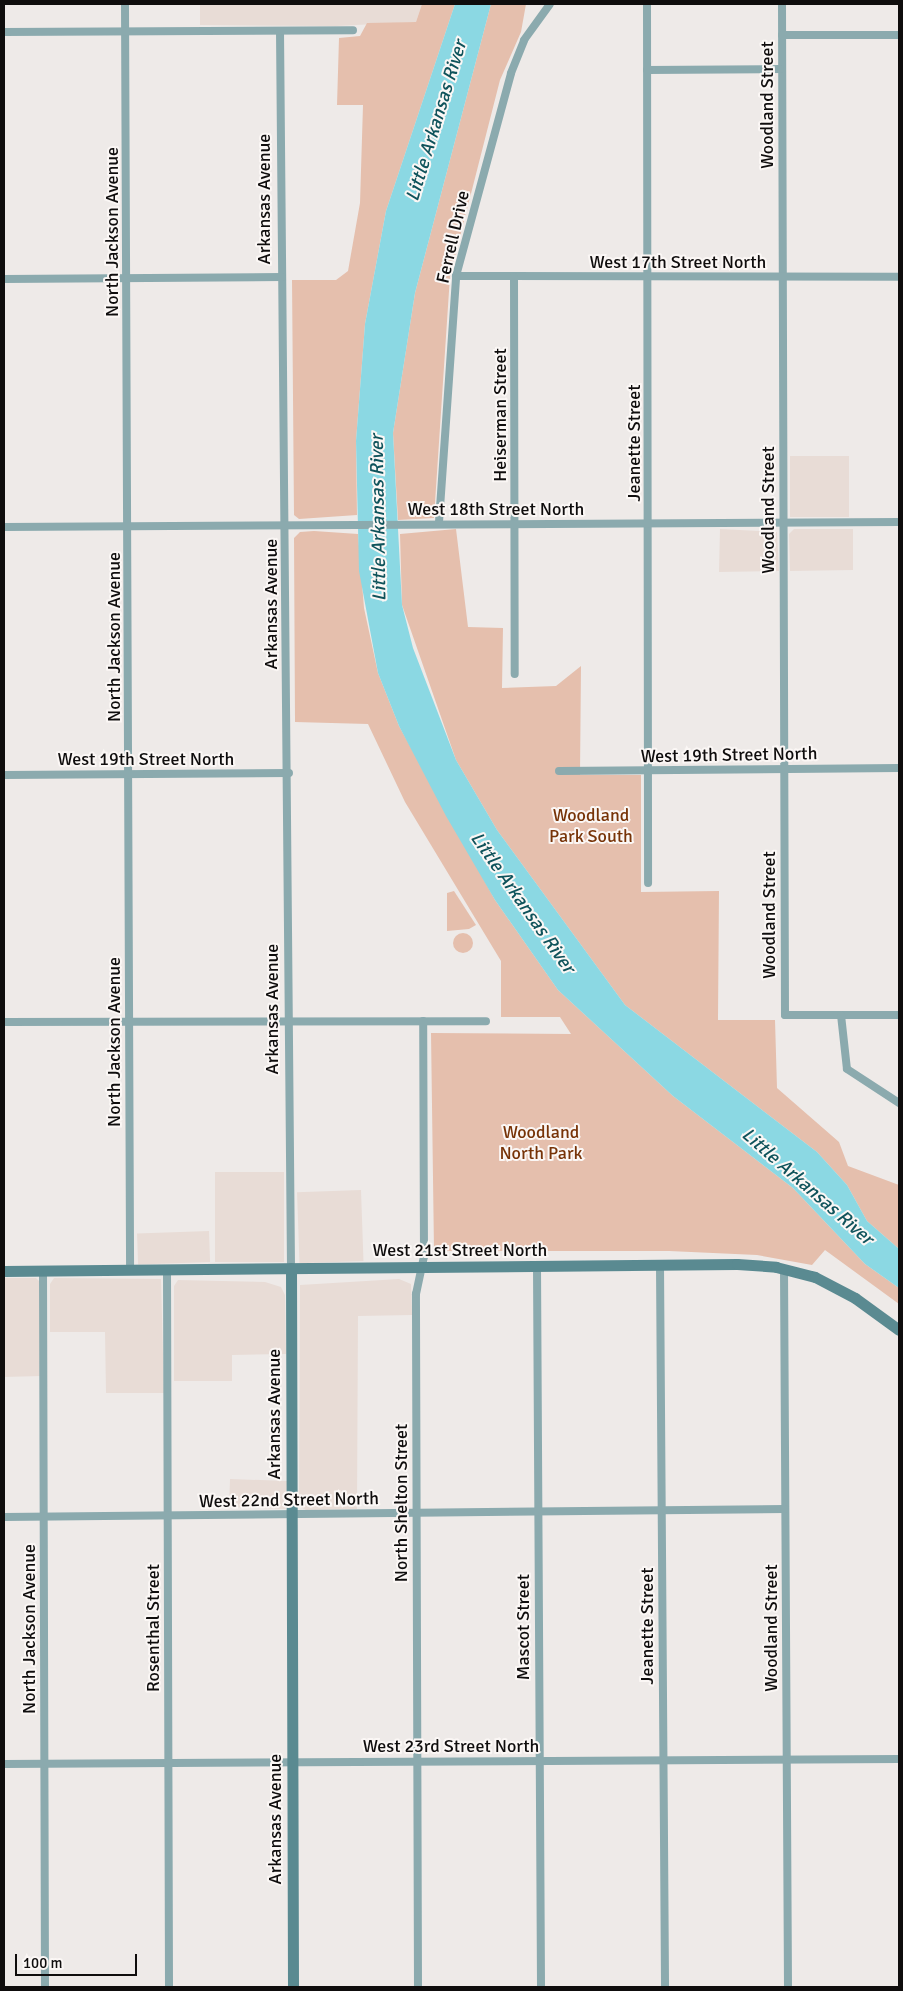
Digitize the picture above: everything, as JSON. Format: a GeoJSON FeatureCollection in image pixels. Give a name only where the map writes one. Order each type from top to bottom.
{"type":"FeatureCollection","features":[{"type":"Feature","properties":{"kind":"main road","name":"West 21st Street North"},"geometry":{"type":"LineString","coordinates":[[4,1271],[660,1265],[784,1269],[830,1283],[899,1330]]}},
{"type":"Feature","properties":{"kind":"main road","name":"Arkansas Avenue"},"geometry":{"type":"LineString","coordinates":[[291,1268],[294,1987]]}},
{"type":"Feature","properties":{"kind":"street","name":"North Jackson Avenue"},"geometry":{"type":"LineString","coordinates":[[125,4],[130,1270]]}},
{"type":"Feature","properties":{"kind":"street","name":"Ferrell Drive"},"geometry":{"type":"LineString","coordinates":[[439,522],[456,276],[511,72],[524,40],[550,4]]}},
{"type":"Feature","properties":{"kind":"street","name":"Jeanette Street"},"geometry":{"type":"LineString","coordinates":[[647,4],[651,771],[648,883]]}},
{"type":"Feature","properties":{"kind":"street","name":"Woodland Street"},"geometry":{"type":"LineString","coordinates":[[782,4],[780,69],[785,1016],[842,1015]]}},
{"type":"Feature","properties":{"kind":"street","name":"Arkansas Avenue"},"geometry":{"type":"LineString","coordinates":[[280,30],[282,276],[288,525],[291,1268]]}},
{"type":"Feature","properties":{"kind":"street"},"geometry":{"type":"LineString","coordinates":[[4,32],[353,30]]}},
{"type":"Feature","properties":{"kind":"street"},"geometry":{"type":"LineString","coordinates":[[782,35],[899,34]]}},
{"type":"Feature","properties":{"kind":"street"},"geometry":{"type":"LineString","coordinates":[[647,70],[780,69]]}},
{"type":"Feature","properties":{"kind":"street"},"geometry":{"type":"LineString","coordinates":[[4,279],[282,276]]}},
{"type":"Feature","properties":{"kind":"street","name":"West 17th Street North"},"geometry":{"type":"LineString","coordinates":[[456,276],[899,277]]}},
{"type":"Feature","properties":{"kind":"street","name":"Heiserman Street"},"geometry":{"type":"LineString","coordinates":[[514,277],[516,674]]}},
{"type":"Feature","properties":{"kind":"street","name":"West 18th Street North"},"geometry":{"type":"LineString","coordinates":[[4,527],[414,525],[439,522],[515,524],[899,522]]}},
{"type":"Feature","properties":{"kind":"street","name":"West 19th Street North"},"geometry":{"type":"LineString","coordinates":[[559,772],[899,768]]}},
{"type":"Feature","properties":{"kind":"street","name":"West 19th Street North"},"geometry":{"type":"LineString","coordinates":[[4,775],[289,773]]}},
{"type":"Feature","properties":{"kind":"street"},"geometry":{"type":"LineString","coordinates":[[899,1015],[842,1015],[847,1069],[899,1103]]}},
{"type":"Feature","properties":{"kind":"street","name":"North Shelton Street"},"geometry":{"type":"LineString","coordinates":[[418,1987],[416,1294],[421,1268],[423,1021]]}},
{"type":"Feature","properties":{"kind":"street"},"geometry":{"type":"LineString","coordinates":[[4,1022],[486,1021]]}},
{"type":"Feature","properties":{"kind":"street","name":"Jeanette Street"},"geometry":{"type":"LineString","coordinates":[[660,1265],[665,1987]]}},
{"type":"Feature","properties":{"kind":"street","name":"Mascot Street"},"geometry":{"type":"LineString","coordinates":[[537,1266],[541,1987]]}},
{"type":"Feature","properties":{"kind":"street","name":"Rosenthal Street"},"geometry":{"type":"LineString","coordinates":[[167,1269],[169,1987]]}},
{"type":"Feature","properties":{"kind":"street","name":"Woodland Street"},"geometry":{"type":"LineString","coordinates":[[784,1269],[788,1987]]}},
{"type":"Feature","properties":{"kind":"street","name":"North Jackson Avenue"},"geometry":{"type":"LineString","coordinates":[[43,1270],[45,1987]]}},
{"type":"Feature","properties":{"kind":"street","name":"West 22nd Street North"},"geometry":{"type":"LineString","coordinates":[[4,1517],[785,1510]]}},
{"type":"Feature","properties":{"kind":"street","name":"West 23rd Street North"},"geometry":{"type":"LineString","coordinates":[[4,1764],[899,1759]]}},
{"type":"Feature","properties":{"kind":"shaded area"},"geometry":{"type":"Polygon","coordinates":[[[200,4],[422,4],[416,22],[336,26],[200,25],[200,4]]]}},
{"type":"Feature","properties":{"kind":"shaded area"},"geometry":{"type":"Polygon","coordinates":[[[790,456],[849,456],[849,517],[790,517],[790,456]]]}},
{"type":"Feature","properties":{"kind":"shaded area"},"geometry":{"type":"Polygon","coordinates":[[[720,529],[777,532],[779,571],[719,572],[720,529]]]}},
{"type":"Feature","properties":{"kind":"shaded area"},"geometry":{"type":"Polygon","coordinates":[[[794,529],[853,529],[853,570],[790,571],[789,534],[794,529]]]}},
{"type":"Feature","properties":{"kind":"shaded area"},"geometry":{"type":"Polygon","coordinates":[[[215,1172],[284,1172],[284,1262],[215,1262],[215,1172]]]}},
{"type":"Feature","properties":{"kind":"shaded area"},"geometry":{"type":"Polygon","coordinates":[[[361,1190],[363,1261],[300,1263],[297,1192],[361,1190]]]}},
{"type":"Feature","properties":{"kind":"shaded area"},"geometry":{"type":"Polygon","coordinates":[[[209,1231],[210,1262],[138,1264],[137,1234],[209,1231]]]}},
{"type":"Feature","properties":{"kind":"shaded area"},"geometry":{"type":"Polygon","coordinates":[[[4,1278],[36,1278],[40,1282],[41,1376],[4,1377],[4,1278]]]}},
{"type":"Feature","properties":{"kind":"shaded area"},"geometry":{"type":"Polygon","coordinates":[[[54,1278],[161,1279],[164,1393],[106,1393],[105,1332],[50,1332],[50,1284],[54,1278]]]}},
{"type":"Feature","properties":{"kind":"shaded area"},"geometry":{"type":"Polygon","coordinates":[[[399,1279],[411,1284],[412,1315],[358,1316],[357,1509],[306,1510],[299,1506],[300,1285],[399,1279]]]}},
{"type":"Feature","properties":{"kind":"shaded area"},"geometry":{"type":"Polygon","coordinates":[[[178,1280],[265,1282],[281,1287],[285,1295],[286,1354],[232,1355],[232,1381],[174,1381],[174,1286],[178,1280]]]}},
{"type":"Feature","properties":{"kind":"shaded area"},"geometry":{"type":"Polygon","coordinates":[[[230,1479],[287,1481],[286,1509],[229,1507],[230,1479]]]}},
{"type":"Feature","properties":{"kind":"green space"},"geometry":{"type":"Polygon","coordinates":[[[422,4],[455,4],[386,211],[365,324],[356,441],[357,515],[299,519],[294,515],[292,280],[336,280],[348,271],[360,203],[363,105],[337,105],[339,38],[360,36],[367,23],[416,22],[422,4]]]}},
{"type":"Feature","properties":{"kind":"green space"},"geometry":{"type":"Polygon","coordinates":[[[491,4],[526,4],[521,32],[500,80],[450,276],[434,518],[398,520],[393,433],[415,293],[491,4]]]}},
{"type":"Feature","properties":{"kind":"green space","name":"Woodland Park South"},"geometry":{"type":"Polygon","coordinates":[[[456,529],[468,627],[503,628],[502,688],[556,686],[581,666],[580,775],[641,775],[641,892],[719,891],[718,1020],[775,1020],[777,1088],[839,1142],[848,1166],[899,1185],[899,1249],[867,1221],[847,1185],[817,1152],[625,1005],[497,830],[456,760],[402,605],[400,534],[456,529]]]}},
{"type":"Feature","properties":{"kind":"green space","name":"Woodland North Park"},"geometry":{"type":"Polygon","coordinates":[[[300,532],[358,534],[364,608],[378,673],[399,726],[495,900],[558,990],[673,1096],[793,1188],[865,1264],[899,1288],[899,1304],[825,1250],[812,1265],[757,1255],[669,1251],[434,1251],[431,1033],[571,1034],[560,1017],[501,1017],[501,961],[405,802],[368,724],[295,722],[294,538],[300,532]]]}},
{"type":"Feature","properties":{"kind":"green space"},"geometry":{"type":"Polygon","coordinates":[[[454,891],[476,925],[469,929],[447,931],[447,893],[454,891]]]}},
{"type":"Feature","properties":{"kind":"green space"},"geometry":{"type":"Polygon","coordinates":[[[463,933],[470,936],[473,943],[470,950],[463,953],[456,950],[453,943],[456,936],[463,933]]]}},
{"type":"Feature","properties":{"kind":"water","name":"Little Arkansas River"},"geometry":{"type":"Polygon","coordinates":[[[455,4],[491,4],[415,293],[393,433],[402,605],[413,648],[456,760],[497,830],[625,1005],[817,1152],[847,1185],[867,1221],[899,1249],[899,1288],[865,1264],[793,1188],[673,1096],[558,990],[495,900],[446,816],[399,726],[378,673],[359,571],[356,441],[365,324],[386,211],[455,4]]]}}]}
